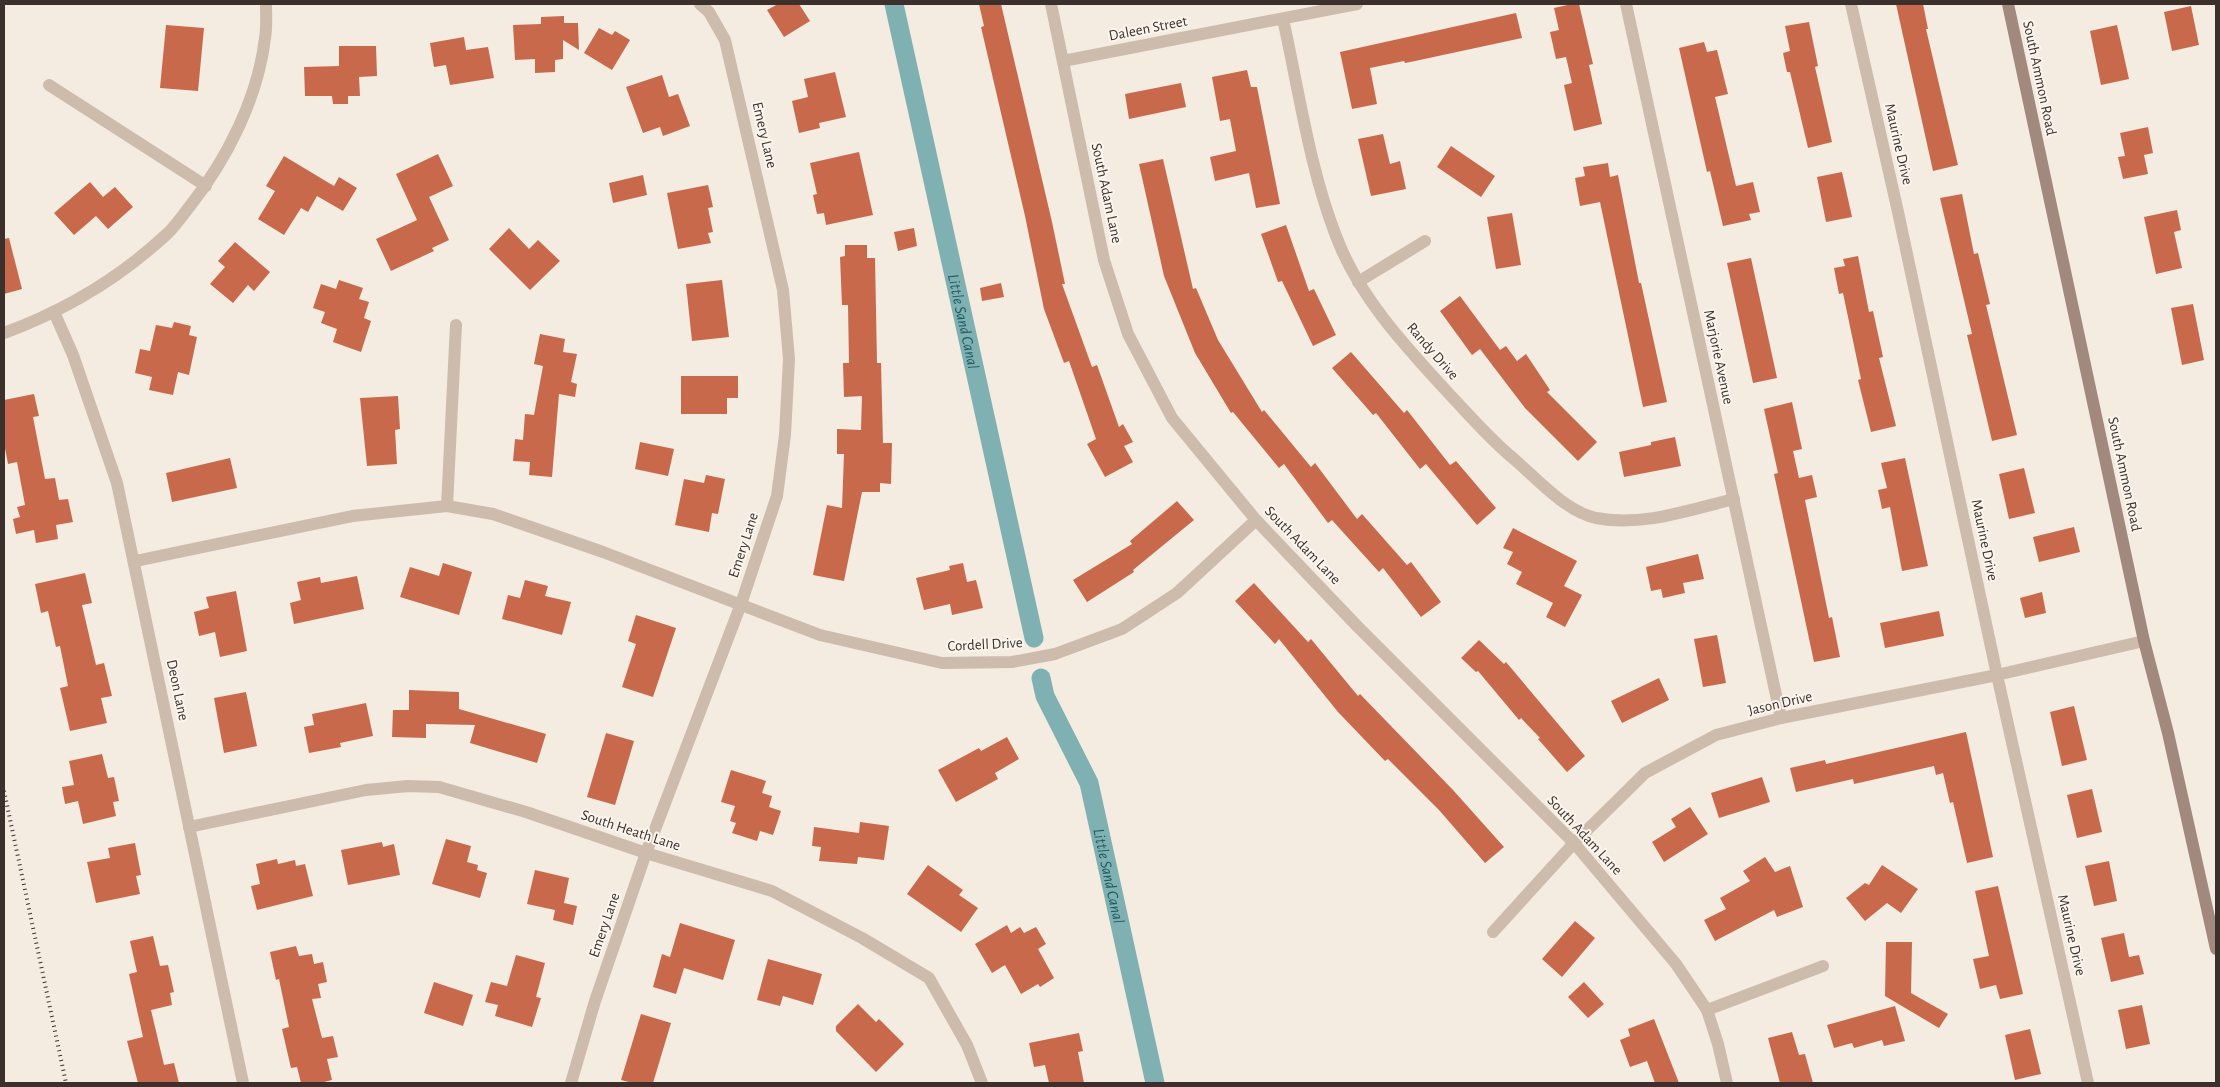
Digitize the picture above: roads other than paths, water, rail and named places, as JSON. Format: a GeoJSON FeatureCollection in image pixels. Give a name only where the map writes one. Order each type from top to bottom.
{"type":"FeatureCollection","features":[{"type":"Feature","properties":{"kind":"main road","name":"South Ammon Road"},"geometry":{"type":"LineString","coordinates":[[2008,4],[2144,641],[2168,734],[2216,949]]}},
{"type":"Feature","properties":{"kind":"street"},"geometry":{"type":"LineString","coordinates":[[4,333],[54,312],[86,295],[140,257],[170,231],[206,186],[226,151],[251,98],[265,38],[266,4]]}},
{"type":"Feature","properties":{"kind":"street","name":"Emery Lane"},"geometry":{"type":"LineString","coordinates":[[571,1083],[595,1001],[646,853],[741,604],[777,496],[785,435],[789,359],[783,290],[725,40],[709,12],[700,4]]}},
{"type":"Feature","properties":{"kind":"street","name":"South Adam Lane"},"geometry":{"type":"LineString","coordinates":[[1051,4],[1104,260],[1128,334],[1172,418],[1256,520],[1358,627],[1574,844],[1676,964],[1707,1010],[1718,1044],[1727,1083]]}},
{"type":"Feature","properties":{"kind":"street","name":"Daleen Street"},"geometry":{"type":"LineString","coordinates":[[1063,61],[1357,4]]}},
{"type":"Feature","properties":{"kind":"street","name":"Marjorie Avenue"},"geometry":{"type":"LineString","coordinates":[[1626,4],[1781,718]]}},
{"type":"Feature","properties":{"kind":"street","name":"Maurine Drive"},"geometry":{"type":"LineString","coordinates":[[1851,4],[1898,212],[1996,675],[2088,1083]]}},
{"type":"Feature","properties":{"kind":"street","name":"Randy Drive"},"geometry":{"type":"LineString","coordinates":[[1283,19],[1316,171],[1336,237],[1358,282],[1404,345],[1498,446],[1568,504],[1594,517],[1624,522],[1669,515],[1734,499]]}},
{"type":"Feature","properties":{"kind":"street"},"geometry":{"type":"LineString","coordinates":[[49,85],[206,186]]}},
{"type":"Feature","properties":{"kind":"street"},"geometry":{"type":"LineString","coordinates":[[1358,282],[1425,241]]}},
{"type":"Feature","properties":{"kind":"street","name":"Deon Lane"},"geometry":{"type":"LineString","coordinates":[[54,312],[73,354],[117,483],[135,561],[243,1083]]}},
{"type":"Feature","properties":{"kind":"street"},"geometry":{"type":"LineString","coordinates":[[447,506],[456,326]]}},
{"type":"Feature","properties":{"kind":"street","name":"Cordell Drive"},"geometry":{"type":"LineString","coordinates":[[135,561],[352,516],[447,506],[492,514],[603,552],[820,634],[942,663],[1012,662],[1055,654],[1122,629],[1176,593],[1256,520]]}},
{"type":"Feature","properties":{"kind":"street","name":"Jason Drive"},"geometry":{"type":"LineString","coordinates":[[1493,932],[1574,844],[1645,773],[1716,735],[1781,718],[1996,675],[2144,641]]}},
{"type":"Feature","properties":{"kind":"street","name":"South Heath Lane"},"geometry":{"type":"LineString","coordinates":[[189,827],[366,790],[408,786],[439,787],[526,812],[646,853],[772,891],[862,938],[929,978],[967,1045],[982,1083]]}},
{"type":"Feature","properties":{"kind":"street"},"geometry":{"type":"LineString","coordinates":[[1707,1010],[1823,966]]}},
{"type":"Feature","properties":{"kind":"waterway","name":"Little Sand Canal"},"geometry":{"type":"LineString","coordinates":[[894,4],[1034,638]]}},
{"type":"Feature","properties":{"kind":"waterway","name":"Little Sand Canal"},"geometry":{"type":"LineString","coordinates":[[1041,678],[1045,696],[1089,783],[1155,1083]]}},
{"type":"Feature","properties":{"kind":"railway"},"geometry":{"type":"LineString","coordinates":[[4,791],[66,1083]]}}]}
